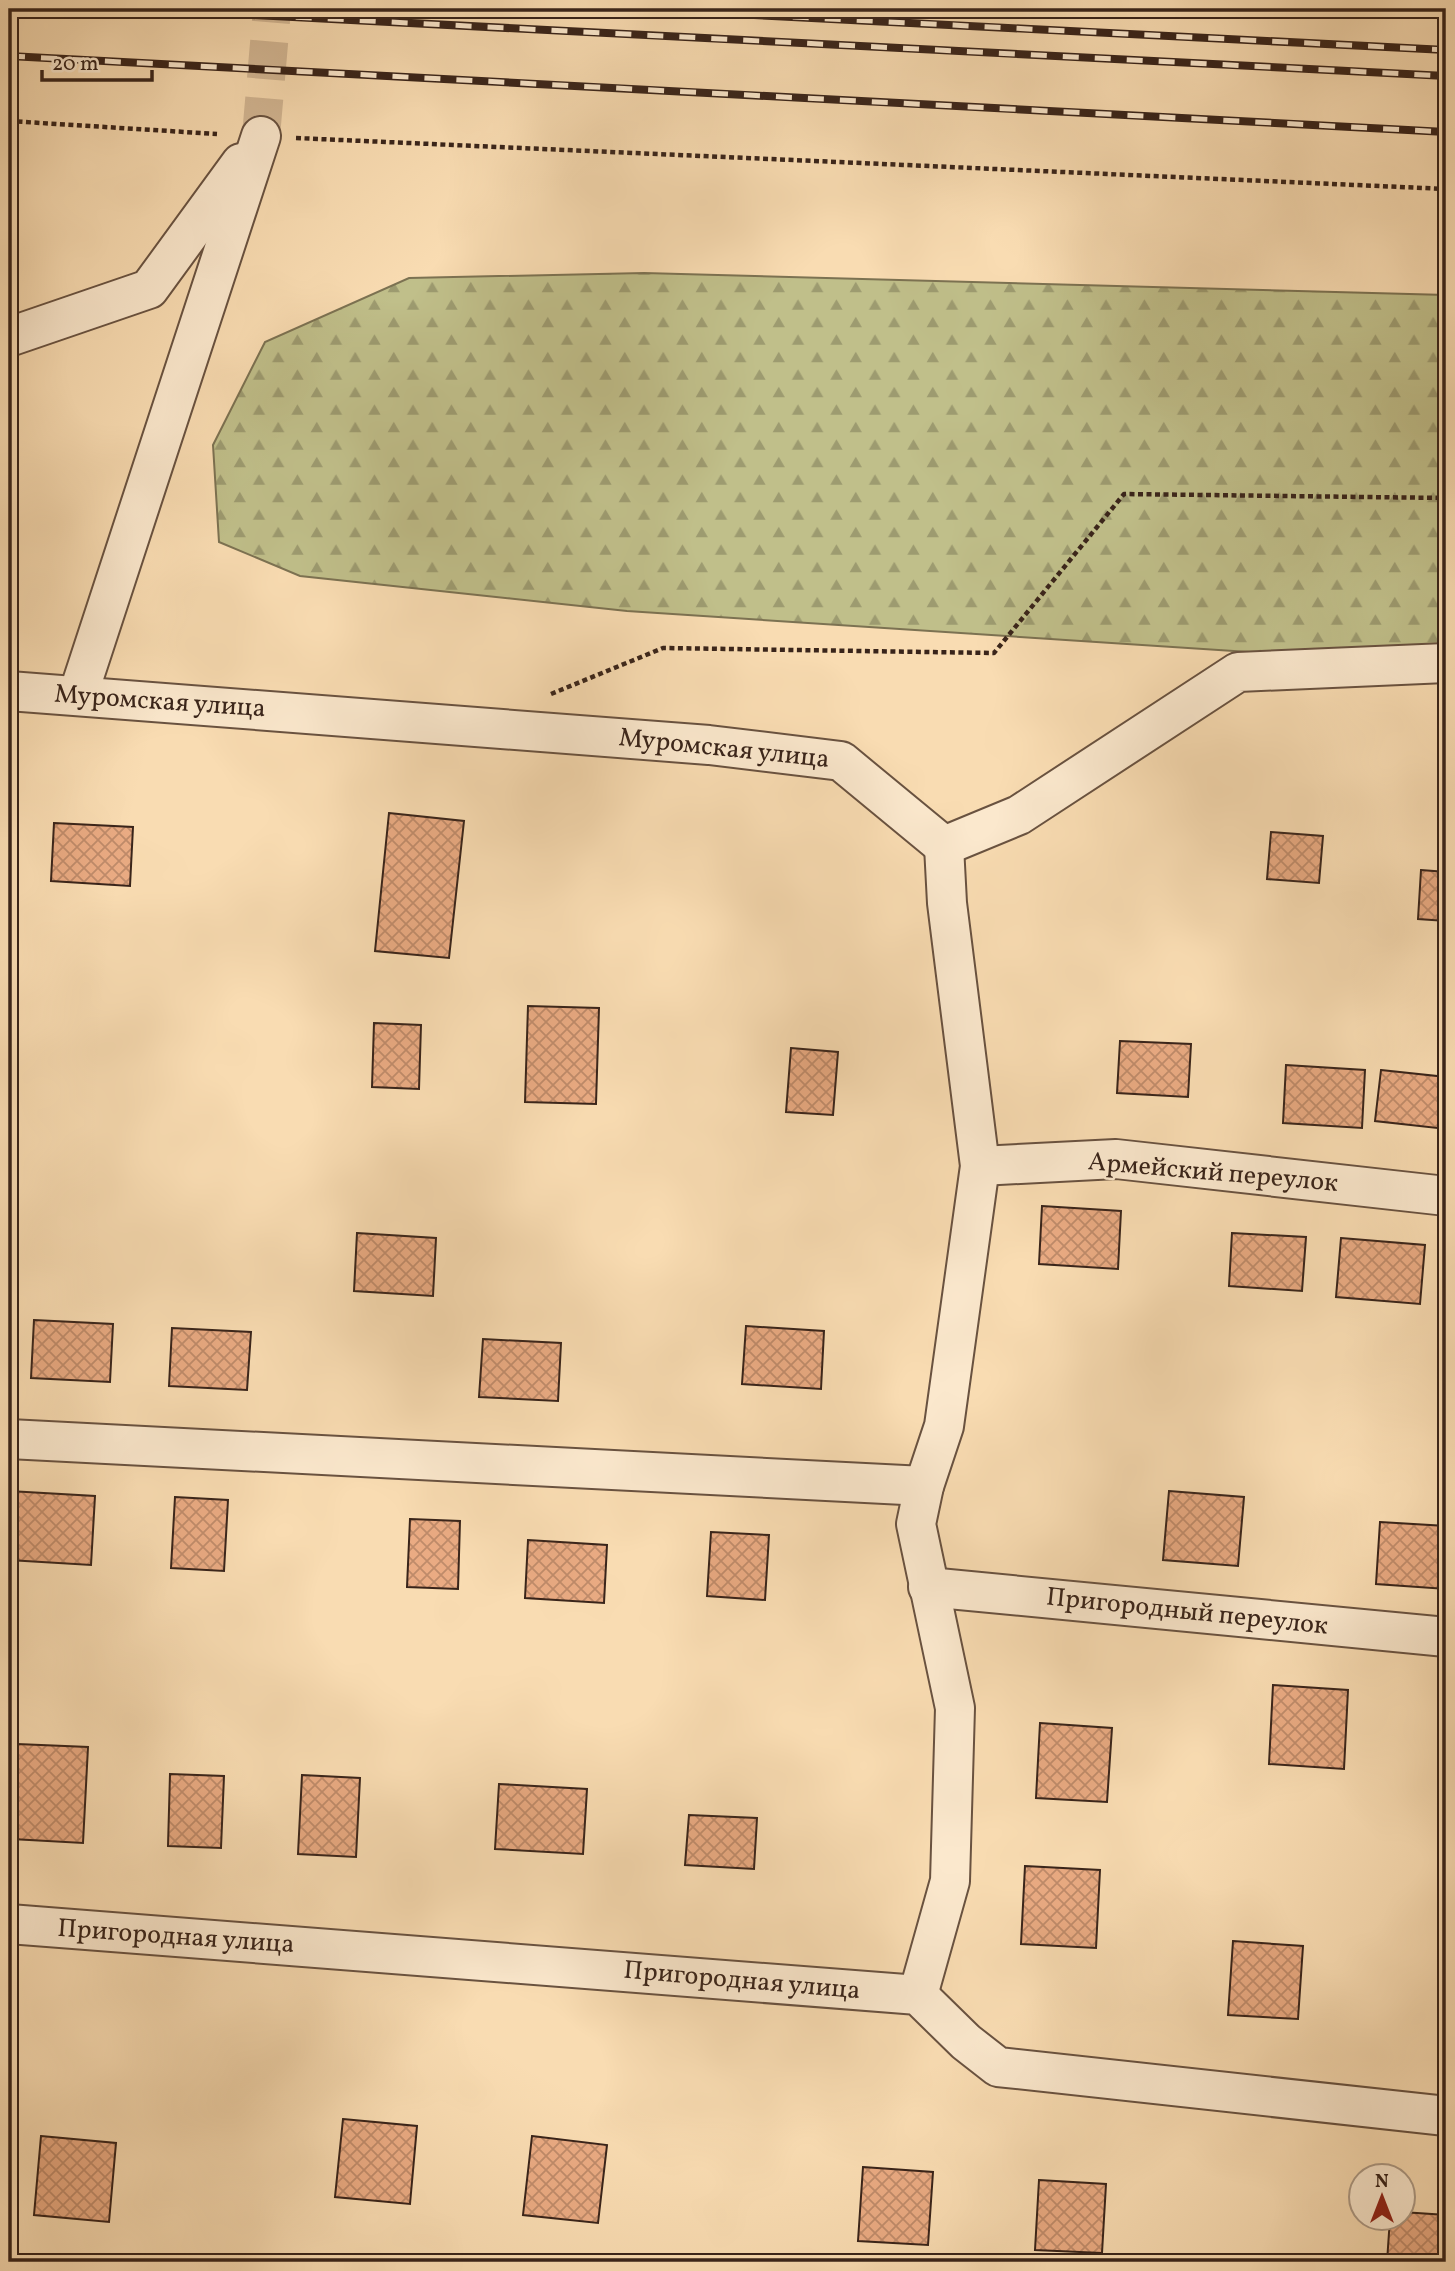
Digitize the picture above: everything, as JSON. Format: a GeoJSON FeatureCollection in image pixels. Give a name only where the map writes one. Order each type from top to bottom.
{"type":"FeatureCollection","features":[{"type":"Feature","properties":{"kind":"street"},"geometry":{"type":"LineString","coordinates":[[9,337],[149,289],[261,136]]}},
{"type":"Feature","properties":{"kind":"street"},"geometry":{"type":"LineString","coordinates":[[78,695],[261,136]]}},
{"type":"Feature","properties":{"kind":"street"},"geometry":{"type":"LineString","coordinates":[[1446,663],[1238,673],[1019,815],[944,846],[947,903],[980,1166],[944,1426],[924,1486],[916,1524],[955,1708],[950,1881],[918,1995],[966,2042],[998,2067],[1446,2116]]}},
{"type":"Feature","properties":{"kind":"street","name":"Муромская улица"},"geometry":{"type":"LineString","coordinates":[[9,691],[695,744],[841,761],[944,846]]}},
{"type":"Feature","properties":{"kind":"street","name":"Армейский переулок"},"geometry":{"type":"LineString","coordinates":[[980,1166],[1116,1159],[1446,1196]]}},
{"type":"Feature","properties":{"kind":"street"},"geometry":{"type":"LineString","coordinates":[[9,1439],[924,1486]]}},
{"type":"Feature","properties":{"kind":"street","name":"Пригородный переулок"},"geometry":{"type":"LineString","coordinates":[[928,1587],[1446,1637]]}},
{"type":"Feature","properties":{"kind":"street","name":"Пригородная улица"},"geometry":{"type":"LineString","coordinates":[[9,1924],[918,1995]]}},
{"type":"Feature","properties":{"kind":"path"},"geometry":{"type":"LineString","coordinates":[[9,121],[261,136],[1446,189]]}},
{"type":"Feature","properties":{"kind":"path"},"geometry":{"type":"LineString","coordinates":[[549,695],[663,648],[994,653],[1124,494],[1446,498]]}},
{"type":"Feature","properties":{"kind":"green space"},"geometry":{"type":"Polygon","coordinates":[[[644,273],[1446,295],[1446,663],[627,611],[300,576],[219,542],[213,445],[265,342],[409,278],[644,273]]]}},
{"type":"Feature","properties":{"kind":"building"},"geometry":{"type":"Polygon","coordinates":[[[389,813],[464,821],[449,958],[375,951],[389,813]]]}},
{"type":"Feature","properties":{"kind":"building"},"geometry":{"type":"Polygon","coordinates":[[[54,823],[133,827],[130,886],[51,881],[54,823]]]}},
{"type":"Feature","properties":{"kind":"building"},"geometry":{"type":"Polygon","coordinates":[[[1271,832],[1323,836],[1319,883],[1267,879],[1271,832]]]}},
{"type":"Feature","properties":{"kind":"building"},"geometry":{"type":"Polygon","coordinates":[[[1421,870],[1446,872],[1446,921],[1418,919],[1421,870]]]}},
{"type":"Feature","properties":{"kind":"building"},"geometry":{"type":"Polygon","coordinates":[[[528,1006],[599,1008],[596,1104],[525,1102],[528,1006]]]}},
{"type":"Feature","properties":{"kind":"building"},"geometry":{"type":"Polygon","coordinates":[[[374,1023],[421,1025],[419,1089],[372,1087],[374,1023]]]}},
{"type":"Feature","properties":{"kind":"building"},"geometry":{"type":"Polygon","coordinates":[[[1120,1041],[1191,1044],[1188,1097],[1117,1093],[1120,1041]]]}},
{"type":"Feature","properties":{"kind":"building"},"geometry":{"type":"Polygon","coordinates":[[[791,1048],[838,1052],[833,1115],[786,1112],[791,1048]]]}},
{"type":"Feature","properties":{"kind":"building"},"geometry":{"type":"Polygon","coordinates":[[[1286,1065],[1365,1070],[1362,1128],[1283,1123],[1286,1065]]]}},
{"type":"Feature","properties":{"kind":"building"},"geometry":{"type":"Polygon","coordinates":[[[1381,1070],[1446,1077],[1446,1129],[1375,1121],[1381,1070]]]}},
{"type":"Feature","properties":{"kind":"building"},"geometry":{"type":"Polygon","coordinates":[[[1042,1206],[1121,1211],[1118,1269],[1039,1264],[1042,1206]]]}},
{"type":"Feature","properties":{"kind":"building"},"geometry":{"type":"Polygon","coordinates":[[[357,1233],[436,1238],[433,1296],[354,1291],[357,1233]]]}},
{"type":"Feature","properties":{"kind":"building"},"geometry":{"type":"Polygon","coordinates":[[[1232,1233],[1306,1237],[1302,1291],[1229,1286],[1232,1233]]]}},
{"type":"Feature","properties":{"kind":"building"},"geometry":{"type":"Polygon","coordinates":[[[1341,1238],[1425,1245],[1420,1304],[1336,1297],[1341,1238]]]}},
{"type":"Feature","properties":{"kind":"building"},"geometry":{"type":"Polygon","coordinates":[[[34,1320],[113,1324],[110,1382],[31,1378],[34,1320]]]}},
{"type":"Feature","properties":{"kind":"building"},"geometry":{"type":"Polygon","coordinates":[[[746,1326],[824,1331],[821,1389],[742,1384],[746,1326]]]}},
{"type":"Feature","properties":{"kind":"building"},"geometry":{"type":"Polygon","coordinates":[[[172,1328],[251,1332],[247,1390],[169,1386],[172,1328]]]}},
{"type":"Feature","properties":{"kind":"building"},"geometry":{"type":"Polygon","coordinates":[[[483,1339],[561,1343],[558,1401],[479,1397],[483,1339]]]}},
{"type":"Feature","properties":{"kind":"building"},"geometry":{"type":"Polygon","coordinates":[[[9,1491],[95,1496],[91,1565],[9,1560],[9,1491]]]}},
{"type":"Feature","properties":{"kind":"building"},"geometry":{"type":"Polygon","coordinates":[[[1169,1491],[1244,1497],[1238,1566],[1163,1560],[1169,1491]]]}},
{"type":"Feature","properties":{"kind":"building"},"geometry":{"type":"Polygon","coordinates":[[[175,1497],[228,1500],[224,1571],[171,1568],[175,1497]]]}},
{"type":"Feature","properties":{"kind":"building"},"geometry":{"type":"Polygon","coordinates":[[[410,1519],[460,1521],[458,1589],[407,1587],[410,1519]]]}},
{"type":"Feature","properties":{"kind":"building"},"geometry":{"type":"Polygon","coordinates":[[[1380,1522],[1446,1526],[1446,1589],[1376,1584],[1380,1522]]]}},
{"type":"Feature","properties":{"kind":"building"},"geometry":{"type":"Polygon","coordinates":[[[711,1532],[769,1535],[765,1600],[707,1596],[711,1532]]]}},
{"type":"Feature","properties":{"kind":"building"},"geometry":{"type":"Polygon","coordinates":[[[528,1540],[607,1545],[604,1603],[525,1598],[528,1540]]]}},
{"type":"Feature","properties":{"kind":"building"},"geometry":{"type":"Polygon","coordinates":[[[1273,1685],[1348,1690],[1344,1769],[1269,1764],[1273,1685]]]}},
{"type":"Feature","properties":{"kind":"building"},"geometry":{"type":"Polygon","coordinates":[[[1040,1723],[1112,1728],[1107,1802],[1036,1798],[1040,1723]]]}},
{"type":"Feature","properties":{"kind":"building"},"geometry":{"type":"Polygon","coordinates":[[[17,1744],[88,1747],[83,1843],[12,1839],[17,1744]]]}},
{"type":"Feature","properties":{"kind":"building"},"geometry":{"type":"Polygon","coordinates":[[[170,1774],[224,1776],[221,1848],[168,1846],[170,1774]]]}},
{"type":"Feature","properties":{"kind":"building"},"geometry":{"type":"Polygon","coordinates":[[[302,1775],[360,1778],[356,1857],[298,1854],[302,1775]]]}},
{"type":"Feature","properties":{"kind":"building"},"geometry":{"type":"Polygon","coordinates":[[[499,1784],[587,1789],[583,1854],[495,1849],[499,1784]]]}},
{"type":"Feature","properties":{"kind":"building"},"geometry":{"type":"Polygon","coordinates":[[[689,1815],[757,1818],[754,1869],[685,1865],[689,1815]]]}},
{"type":"Feature","properties":{"kind":"building"},"geometry":{"type":"Polygon","coordinates":[[[1025,1866],[1100,1870],[1096,1948],[1021,1944],[1025,1866]]]}},
{"type":"Feature","properties":{"kind":"building"},"geometry":{"type":"Polygon","coordinates":[[[1233,1941],[1303,1946],[1298,2019],[1228,2015],[1233,1941]]]}},
{"type":"Feature","properties":{"kind":"building"},"geometry":{"type":"Polygon","coordinates":[[[343,2119],[417,2126],[410,2204],[335,2197],[343,2119]]]}},
{"type":"Feature","properties":{"kind":"building"},"geometry":{"type":"Polygon","coordinates":[[[41,2136],[116,2143],[109,2222],[34,2215],[41,2136]]]}},
{"type":"Feature","properties":{"kind":"building"},"geometry":{"type":"Polygon","coordinates":[[[532,2136],[607,2145],[598,2223],[523,2215],[532,2136]]]}},
{"type":"Feature","properties":{"kind":"building"},"geometry":{"type":"Polygon","coordinates":[[[863,2167],[933,2172],[928,2245],[858,2241],[863,2167]]]}},
{"type":"Feature","properties":{"kind":"building"},"geometry":{"type":"Polygon","coordinates":[[[1039,2180],[1106,2184],[1102,2253],[1035,2250],[1039,2180]]]}},
{"type":"Feature","properties":{"kind":"building"},"geometry":{"type":"Polygon","coordinates":[[[1416,2213],[1446,2215],[1446,2262],[1387,2262],[1389,2232],[1416,2232],[1416,2213]]]}},
{"type":"Feature","properties":{"kind":"tunnel"},"geometry":{"type":"LineString","coordinates":[[261,136],[272,9]]}},
{"type":"Feature","properties":{"kind":"railway"},"geometry":{"type":"LineString","coordinates":[[136,9],[1446,76]]}},
{"type":"Feature","properties":{"kind":"railway"},"geometry":{"type":"LineString","coordinates":[[633,9],[1446,50]]}},
{"type":"Feature","properties":{"kind":"railway"},"geometry":{"type":"LineString","coordinates":[[9,56],[1446,132]]}}]}
